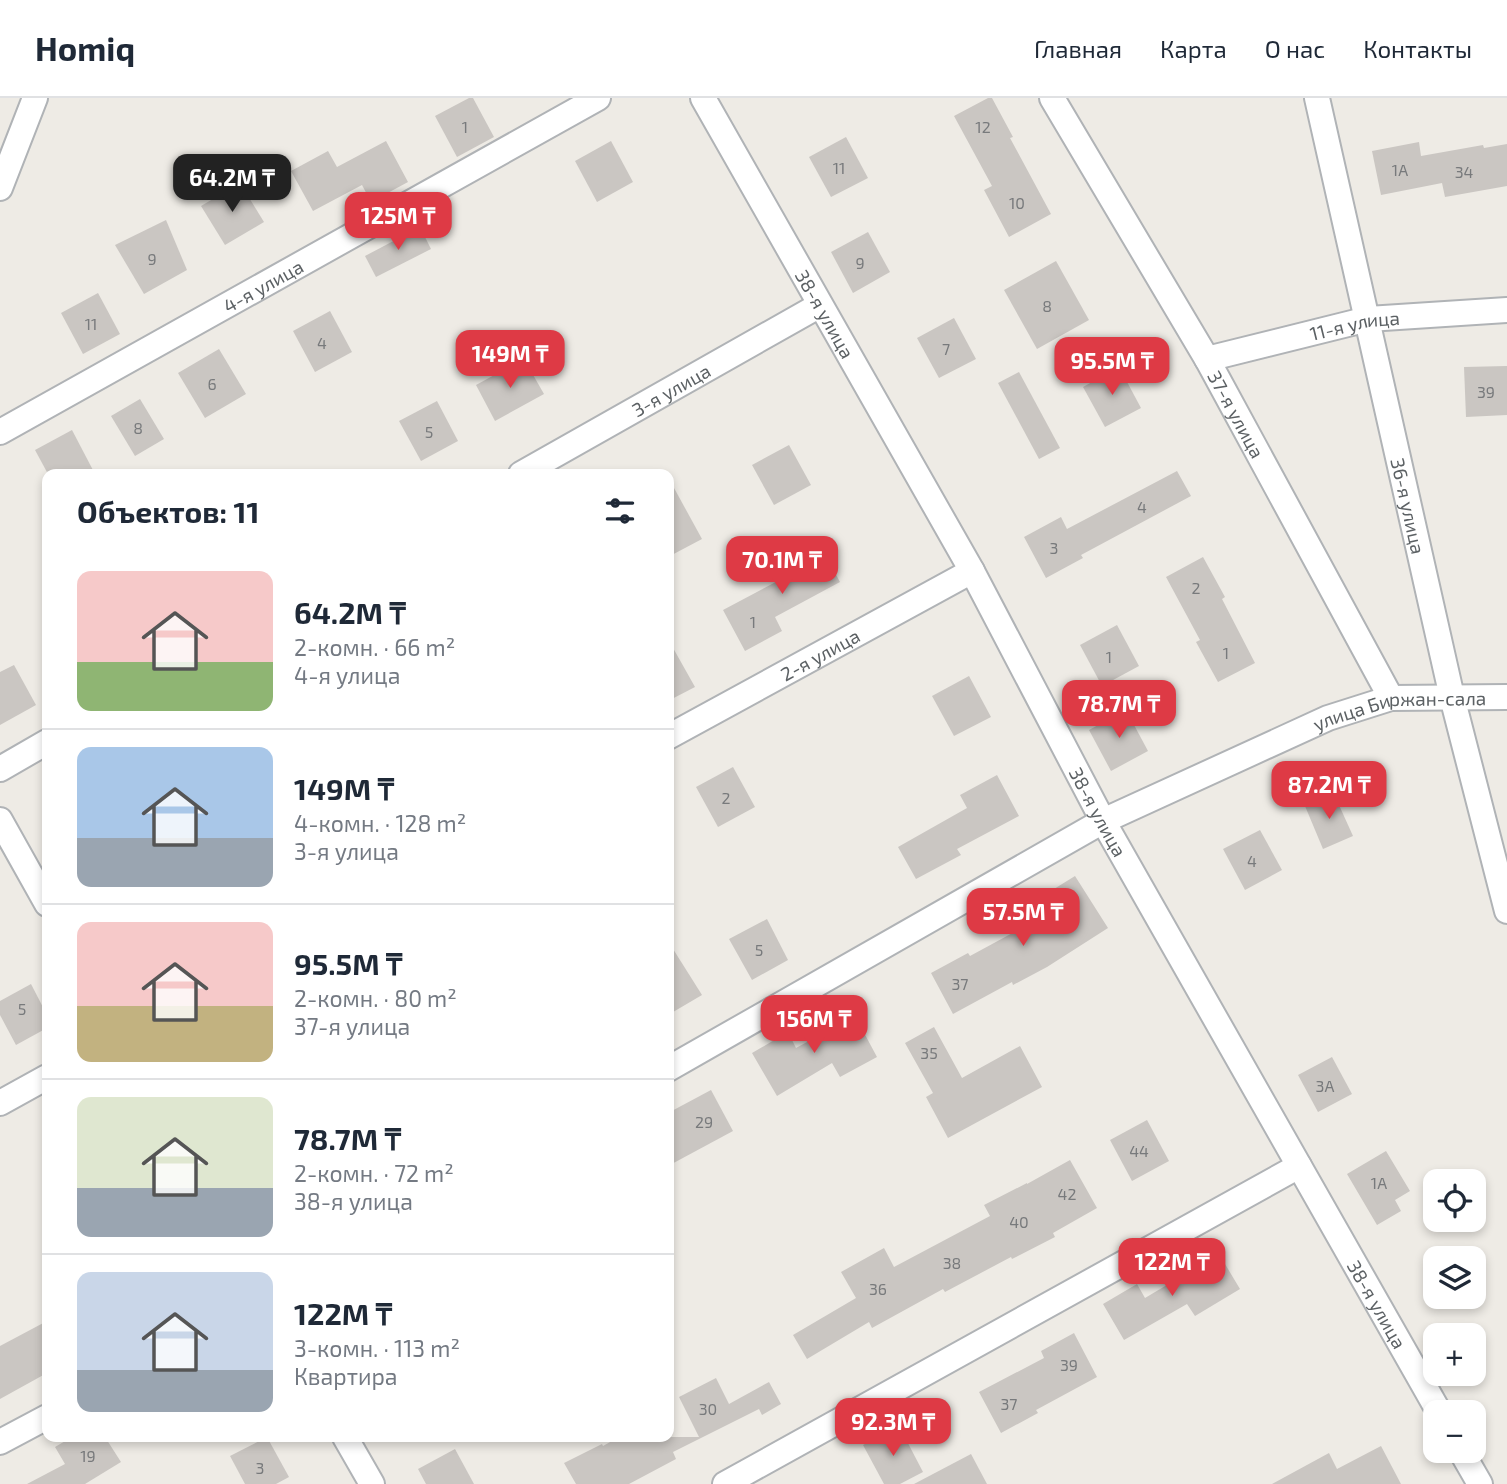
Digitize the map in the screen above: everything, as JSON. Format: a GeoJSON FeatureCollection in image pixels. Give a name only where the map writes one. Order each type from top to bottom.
{"type":"FeatureCollection","features":[{"type":"Feature","properties":{"kind":"street"},"geometry":{"type":"LineString","coordinates":[[0,188],[35,98]]}},
{"type":"Feature","properties":{"kind":"street","name":"4-я улица"},"geometry":{"type":"LineString","coordinates":[[0,432],[598,98]]}},
{"type":"Feature","properties":{"kind":"street","name":"38-я улица"},"geometry":{"type":"LineString","coordinates":[[703,98],[972,571],[1103,821],[1432,1400]]}},
{"type":"Feature","properties":{"kind":"street","name":"37-я улица"},"geometry":{"type":"LineString","coordinates":[[1052,98],[1207,359],[1391,698]]}},
{"type":"Feature","properties":{"kind":"street","name":"36-я улица"},"geometry":{"type":"LineString","coordinates":[[1317,98],[1452,697],[1507,911]]}},
{"type":"Feature","properties":{"kind":"street","name":"3-я улица"},"geometry":{"type":"LineString","coordinates":[[530,469],[820,305]]}},
{"type":"Feature","properties":{"kind":"street","name":"11-я улица"},"geometry":{"type":"LineString","coordinates":[[1207,359],[1367,319],[1507,310]]}},
{"type":"Feature","properties":{"kind":"street","name":"2-я улица"},"geometry":{"type":"LineString","coordinates":[[674,734],[972,571]]}},
{"type":"Feature","properties":{"kind":"street","name":"улица Биржан-сала"},"geometry":{"type":"LineString","coordinates":[[674,1066],[1103,821],[1328,718],[1391,698],[1507,697]]}},
{"type":"Feature","properties":{"kind":"street"},"geometry":{"type":"LineString","coordinates":[[0,769],[42,745]]}},
{"type":"Feature","properties":{"kind":"street"},"geometry":{"type":"LineString","coordinates":[[0,820],[42,895]]}},
{"type":"Feature","properties":{"kind":"street"},"geometry":{"type":"LineString","coordinates":[[0,1103],[42,1080]]}},
{"type":"Feature","properties":{"kind":"street"},"geometry":{"type":"LineString","coordinates":[[725,1484],[1299,1166]]}},
{"type":"Feature","properties":{"kind":"street"},"geometry":{"type":"LineString","coordinates":[[0,1442],[42,1420]]}},
{"type":"Feature","properties":{"kind":"street"},"geometry":{"type":"LineString","coordinates":[[348,1442],[372,1484]]}},
{"type":"Feature","properties":{"kind":"street"},"geometry":{"type":"LineString","coordinates":[[1468,1463],[1480,1484]]}},
{"type":"Feature","properties":{"kind":"building"},"geometry":{"type":"Polygon","coordinates":[[[473,98],[494,137],[457,157],[435,116],[473,98]]]}},
{"type":"Feature","properties":{"kind":"building"},"geometry":{"type":"Polygon","coordinates":[[[992,98],[1051,214],[1009,237],[984,190],[992,186],[954,116],[992,98]]]}},
{"type":"Feature","properties":{"kind":"building"},"geometry":{"type":"Polygon","coordinates":[[[846,137],[868,178],[831,197],[809,157],[846,137]]]}},
{"type":"Feature","properties":{"kind":"building"},"geometry":{"type":"Polygon","coordinates":[[[386,141],[408,182],[371,202],[362,185],[313,211],[291,171],[328,151],[337,167],[386,141]]]}},
{"type":"Feature","properties":{"kind":"building"},"geometry":{"type":"Polygon","coordinates":[[[611,141],[633,182],[597,202],[575,161],[611,141]]]}},
{"type":"Feature","properties":{"kind":"building"},"geometry":{"type":"Polygon","coordinates":[[[1419,142],[1421,156],[1483,145],[1484,148],[1507,144],[1507,186],[1445,197],[1442,183],[1381,195],[1372,151],[1419,142]]]}},
{"type":"Feature","properties":{"kind":"building"},"geometry":{"type":"Polygon","coordinates":[[[240,183],[264,222],[225,245],[201,206],[240,183]]]}},
{"type":"Feature","properties":{"kind":"building"},"geometry":{"type":"Polygon","coordinates":[[[166,220],[187,270],[144,294],[115,245],[166,220]]]}},
{"type":"Feature","properties":{"kind":"building"},"geometry":{"type":"Polygon","coordinates":[[[420,227],[431,249],[376,277],[365,256],[420,227]]]}},
{"type":"Feature","properties":{"kind":"building"},"geometry":{"type":"Polygon","coordinates":[[[868,232],[890,272],[853,293],[831,252],[868,232]]]}},
{"type":"Feature","properties":{"kind":"building"},"geometry":{"type":"Polygon","coordinates":[[[1056,261],[1089,320],[1037,349],[1004,290],[1056,261]]]}},
{"type":"Feature","properties":{"kind":"building"},"geometry":{"type":"Polygon","coordinates":[[[98,293],[120,334],[83,354],[61,313],[98,293]]]}},
{"type":"Feature","properties":{"kind":"building"},"geometry":{"type":"Polygon","coordinates":[[[330,311],[352,352],[315,372],[293,331],[330,311]]]}},
{"type":"Feature","properties":{"kind":"building"},"geometry":{"type":"Polygon","coordinates":[[[954,318],[976,359],[939,378],[917,338],[954,318]]]}},
{"type":"Feature","properties":{"kind":"building"},"geometry":{"type":"Polygon","coordinates":[[[219,349],[246,394],[205,418],[178,373],[219,349]]]}},
{"type":"Feature","properties":{"kind":"building"},"geometry":{"type":"Polygon","coordinates":[[[524,359],[544,394],[495,421],[476,385],[524,359]]]}},
{"type":"Feature","properties":{"kind":"building"},"geometry":{"type":"Polygon","coordinates":[[[1507,366],[1507,415],[1466,417],[1464,367],[1507,366]]]}},
{"type":"Feature","properties":{"kind":"building"},"geometry":{"type":"Polygon","coordinates":[[[1119,367],[1141,408],[1105,427],[1083,387],[1119,367]]]}},
{"type":"Feature","properties":{"kind":"building"},"geometry":{"type":"Polygon","coordinates":[[[1019,372],[1060,448],[1039,459],[998,383],[1019,372]]]}},
{"type":"Feature","properties":{"kind":"building"},"geometry":{"type":"Polygon","coordinates":[[[140,399],[164,439],[135,456],[111,416],[140,399]]]}},
{"type":"Feature","properties":{"kind":"building"},"geometry":{"type":"Polygon","coordinates":[[[437,401],[458,441],[421,461],[399,421],[437,401]]]}},
{"type":"Feature","properties":{"kind":"building"},"geometry":{"type":"Polygon","coordinates":[[[72,430],[92,469],[45,469],[35,450],[72,430]]]}},
{"type":"Feature","properties":{"kind":"building"},"geometry":{"type":"Polygon","coordinates":[[[789,445],[811,485],[774,505],[752,465],[789,445]]]}},
{"type":"Feature","properties":{"kind":"building"},"geometry":{"type":"Polygon","coordinates":[[[1177,471],[1191,496],[1081,555],[1083,558],[1046,578],[1024,537],[1061,517],[1067,529],[1177,471]]]}},
{"type":"Feature","properties":{"kind":"building"},"geometry":{"type":"Polygon","coordinates":[[[674,488],[702,539],[674,554],[674,488]]]}},
{"type":"Feature","properties":{"kind":"building"},"geometry":{"type":"Polygon","coordinates":[[[818,541],[840,582],[775,617],[782,631],[745,651],[723,610],[789,575],[781,561],[818,541]]]}},
{"type":"Feature","properties":{"kind":"building"},"geometry":{"type":"Polygon","coordinates":[[[1203,557],[1225,597],[1222,599],[1255,663],[1218,682],[1196,642],[1200,640],[1166,577],[1203,557]]]}},
{"type":"Feature","properties":{"kind":"building"},"geometry":{"type":"Polygon","coordinates":[[[1117,625],[1139,666],[1102,686],[1080,645],[1117,625]]]}},
{"type":"Feature","properties":{"kind":"building"},"geometry":{"type":"Polygon","coordinates":[[[674,650],[695,687],[674,698],[674,650]]]}},
{"type":"Feature","properties":{"kind":"building"},"geometry":{"type":"Polygon","coordinates":[[[14,665],[36,705],[0,725],[0,672],[14,665]]]}},
{"type":"Feature","properties":{"kind":"building"},"geometry":{"type":"Polygon","coordinates":[[[969,676],[991,717],[954,736],[932,696],[969,676]]]}},
{"type":"Feature","properties":{"kind":"building"},"geometry":{"type":"Polygon","coordinates":[[[1126,710],[1148,751],[1111,771],[1089,730],[1126,710]]]}},
{"type":"Feature","properties":{"kind":"building"},"geometry":{"type":"Polygon","coordinates":[[[733,767],[755,807],[718,827],[696,787],[733,767]]]}},
{"type":"Feature","properties":{"kind":"building"},"geometry":{"type":"Polygon","coordinates":[[[997,775],[1019,816],[957,849],[961,855],[916,879],[898,847],[967,808],[960,795],[997,775]]]}},
{"type":"Feature","properties":{"kind":"building"},"geometry":{"type":"Polygon","coordinates":[[[1334,794],[1353,836],[1323,849],[1305,806],[1334,794]]]}},
{"type":"Feature","properties":{"kind":"building"},"geometry":{"type":"Polygon","coordinates":[[[1260,830],[1282,870],[1245,890],[1223,849],[1260,830]]]}},
{"type":"Feature","properties":{"kind":"building"},"geometry":{"type":"Polygon","coordinates":[[[1075,876],[1108,928],[1047,967],[1013,985],[1012,982],[953,1014],[931,973],[968,953],[970,956],[1042,917],[1033,902],[1075,876]]]}},
{"type":"Feature","properties":{"kind":"building"},"geometry":{"type":"Polygon","coordinates":[[[767,919],[788,960],[752,980],[729,939],[767,919]]]}},
{"type":"Feature","properties":{"kind":"building"},"geometry":{"type":"Polygon","coordinates":[[[674,951],[702,995],[674,1011],[674,951]]]}},
{"type":"Feature","properties":{"kind":"building"},"geometry":{"type":"Polygon","coordinates":[[[31,984],[42,1005],[42,1031],[16,1045],[0,1015],[0,1001],[31,984]]]}},
{"type":"Feature","properties":{"kind":"building"},"geometry":{"type":"Polygon","coordinates":[[[855,1016],[877,1057],[840,1077],[832,1063],[777,1096],[752,1053],[788,1032],[796,1048],[855,1016]]]}},
{"type":"Feature","properties":{"kind":"building"},"geometry":{"type":"Polygon","coordinates":[[[934,1027],[962,1078],[1020,1046],[1042,1087],[948,1138],[926,1097],[933,1093],[905,1043],[934,1027]]]}},
{"type":"Feature","properties":{"kind":"building"},"geometry":{"type":"Polygon","coordinates":[[[1332,1057],[1352,1094],[1318,1112],[1298,1075],[1332,1057]]]}},
{"type":"Feature","properties":{"kind":"building"},"geometry":{"type":"Polygon","coordinates":[[[711,1090],[733,1131],[674,1163],[674,1110],[711,1090]]]}},
{"type":"Feature","properties":{"kind":"building"},"geometry":{"type":"Polygon","coordinates":[[[1147,1120],[1169,1161],[1132,1181],[1110,1140],[1147,1120]]]}},
{"type":"Feature","properties":{"kind":"building"},"geometry":{"type":"Polygon","coordinates":[[[1386,1151],[1410,1191],[1395,1200],[1401,1211],[1377,1225],[1347,1174],[1386,1151]]]}},
{"type":"Feature","properties":{"kind":"building"},"geometry":{"type":"Polygon","coordinates":[[[1070,1160],[1097,1208],[1053,1233],[1055,1237],[945,1292],[943,1289],[872,1328],[869,1322],[807,1359],[793,1335],[856,1298],[841,1272],[884,1248],[894,1267],[990,1216],[984,1205],[1070,1160]]]}},
{"type":"Feature","properties":{"kind":"building"},"geometry":{"type":"Polygon","coordinates":[[[1219,1254],[1240,1289],[1195,1316],[1187,1304],[1124,1340],[1103,1304],[1137,1284],[1145,1298],[1219,1254]]]}},
{"type":"Feature","properties":{"kind":"building"},"geometry":{"type":"Polygon","coordinates":[[[42,1324],[42,1376],[0,1399],[0,1346],[42,1324]]]}},
{"type":"Feature","properties":{"kind":"building"},"geometry":{"type":"Polygon","coordinates":[[[1074,1333],[1097,1377],[1036,1410],[1038,1413],[1001,1433],[979,1392],[1044,1358],[1041,1351],[1074,1333]]]}},
{"type":"Feature","properties":{"kind":"building"},"geometry":{"type":"Polygon","coordinates":[[[716,1378],[729,1404],[769,1382],[781,1404],[762,1415],[759,1409],[673,1452],[676,1459],[629,1484],[576,1484],[564,1463],[602,1444],[674,1442],[674,1437],[699,1437],[679,1397],[716,1378]]]}},
{"type":"Feature","properties":{"kind":"building"},"geometry":{"type":"Polygon","coordinates":[[[899,1426],[923,1472],[900,1484],[884,1484],[863,1445],[899,1426]]]}},
{"type":"Feature","properties":{"kind":"building"},"geometry":{"type":"Polygon","coordinates":[[[64,1442],[108,1442],[121,1462],[85,1484],[27,1484],[65,1464],[55,1447],[64,1442]]]}},
{"type":"Feature","properties":{"kind":"building"},"geometry":{"type":"Polygon","coordinates":[[[257,1442],[270,1442],[289,1477],[276,1484],[245,1484],[230,1456],[257,1442]]]}},
{"type":"Feature","properties":{"kind":"building"},"geometry":{"type":"Polygon","coordinates":[[[1381,1446],[1401,1484],[1272,1484],[1329,1453],[1337,1469],[1381,1446]]]}},
{"type":"Feature","properties":{"kind":"building"},"geometry":{"type":"Polygon","coordinates":[[[455,1449],[474,1484],[426,1484],[418,1469],[455,1449]]]}},
{"type":"Feature","properties":{"kind":"building"},"geometry":{"type":"Polygon","coordinates":[[[971,1454],[987,1484],[914,1484],[971,1454]]]}}]}
